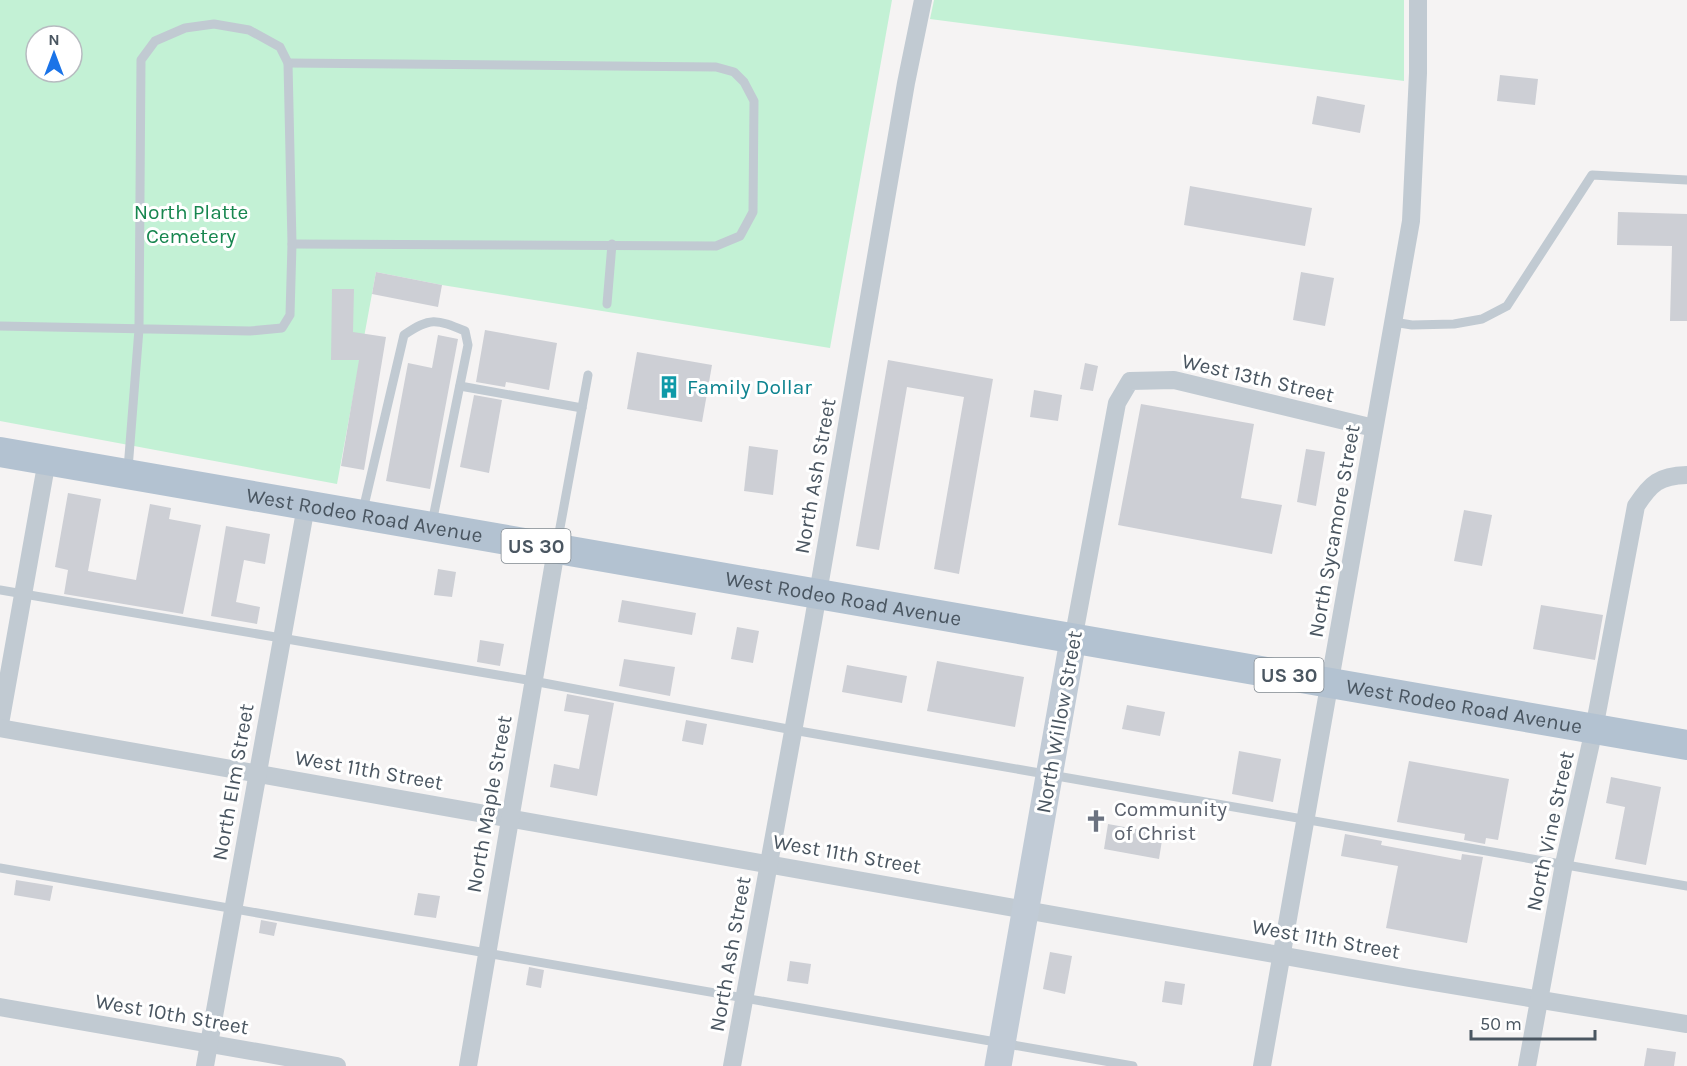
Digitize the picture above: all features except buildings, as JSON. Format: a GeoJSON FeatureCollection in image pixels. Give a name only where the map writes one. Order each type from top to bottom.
{"type":"FeatureCollection","features":[{"type":"Feature","properties":{"kind":"main road","name":"West Rodeo Road Avenue"},"geometry":{"type":"LineString","coordinates":[[0,452],[1687,745]]}},
{"type":"Feature","properties":{"kind":"main road","name":"North Willow Street"},"geometry":{"type":"LineString","coordinates":[[1000,1054],[1073,640]]}},
{"type":"Feature","properties":{"kind":"street","name":"North Ash Street"},"geometry":{"type":"LineString","coordinates":[[732,1066],[818,595],[906,83],[923,0]]}},
{"type":"Feature","properties":{"kind":"street","name":"North Sycamore Street"},"geometry":{"type":"LineString","coordinates":[[1262,1066],[1411,220],[1418,73],[1418,0]]}},
{"type":"Feature","properties":{"kind":"street","name":"West 13th Street"},"geometry":{"type":"LineString","coordinates":[[1130,381],[1174,380],[1374,428]]}},
{"type":"Feature","properties":{"kind":"street","name":"North Willow Street"},"geometry":{"type":"LineString","coordinates":[[1073,640],[1117,403],[1130,381]]}},
{"type":"Feature","properties":{"kind":"street"},"geometry":{"type":"LineString","coordinates":[[0,726],[48,460]]}},
{"type":"Feature","properties":{"kind":"street","name":"North Vine Street"},"geometry":{"type":"LineString","coordinates":[[1527,1066],[1564,864],[1594,729],[1636,506],[1649,486],[1673,475],[1687,475]]}},
{"type":"Feature","properties":{"kind":"street","name":"North Elm Street"},"geometry":{"type":"LineString","coordinates":[[205,1066],[306,506]]}},
{"type":"Feature","properties":{"kind":"street","name":"North Maple Street"},"geometry":{"type":"LineString","coordinates":[[468,1066],[556,550]]}},
{"type":"Feature","properties":{"kind":"street","name":"West 11th Street"},"geometry":{"type":"LineString","coordinates":[[0,726],[1687,1024]]}},
{"type":"Feature","properties":{"kind":"street","name":"West 10th Street"},"geometry":{"type":"LineString","coordinates":[[0,1007],[337,1066]]}},
{"type":"Feature","properties":{"kind":"lane"},"geometry":{"type":"LineString","coordinates":[[0,327],[139,329],[250,331],[282,327],[290,315],[292,244],[288,63],[280,47],[249,30],[214,24],[185,28],[155,40],[141,60],[139,329],[128,474]]}},
{"type":"Feature","properties":{"kind":"lane"},"geometry":{"type":"LineString","coordinates":[[288,63],[716,67],[734,72],[744,82],[754,101],[753,212],[740,236],[716,246],[292,244]]}},
{"type":"Feature","properties":{"kind":"lane"},"geometry":{"type":"LineString","coordinates":[[1393,322],[1412,325],[1455,324],[1482,319],[1507,306],[1592,175],[1687,180]]}},
{"type":"Feature","properties":{"kind":"lane"},"geometry":{"type":"LineString","coordinates":[[607,304],[612,244]]}},
{"type":"Feature","properties":{"kind":"lane"},"geometry":{"type":"LineString","coordinates":[[362,516],[404,335],[423,322],[443,322],[465,331],[468,345],[431,528]]}},
{"type":"Feature","properties":{"kind":"lane"},"geometry":{"type":"LineString","coordinates":[[556,550],[588,375]]}},
{"type":"Feature","properties":{"kind":"lane"},"geometry":{"type":"LineString","coordinates":[[460,386],[582,408]]}},
{"type":"Feature","properties":{"kind":"lane"},"geometry":{"type":"LineString","coordinates":[[0,590],[533,681],[793,730],[1687,886]]}},
{"type":"Feature","properties":{"kind":"lane"},"geometry":{"type":"LineString","coordinates":[[0,868],[745,999],[1000,1054],[1133,1066]]}},
{"type":"Feature","properties":{"kind":"green space","name":"North Platte Cemetery"},"geometry":{"type":"Polygon","coordinates":[[[0,0],[892,0],[830,348],[442,285],[376,272],[337,484],[0,421],[0,0]]]}},
{"type":"Feature","properties":{"kind":"green space"},"geometry":{"type":"Polygon","coordinates":[[[934,0],[1404,0],[1404,81],[930,19],[934,0]]]}},
{"type":"Feature","properties":{"kind":"place","name":"Family Dollar"},"geometry":{"type":"Point","coordinates":[669,387]}},
{"type":"Feature","properties":{"kind":"place","name":"Community of Christ"},"geometry":{"type":"Point","coordinates":[1096,821]}}]}
